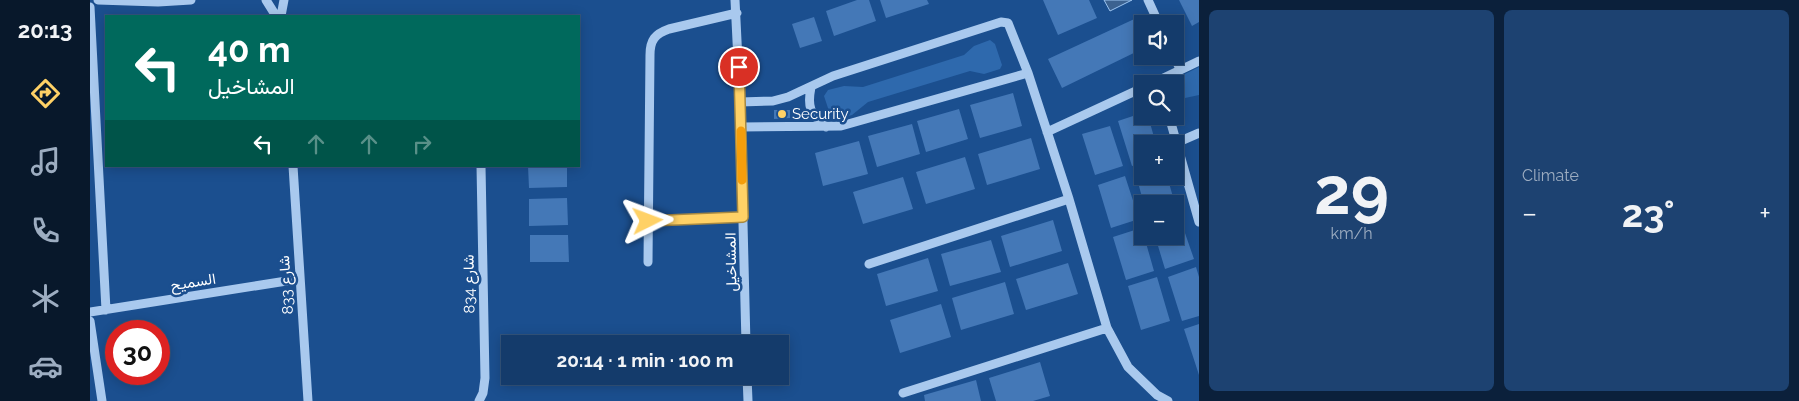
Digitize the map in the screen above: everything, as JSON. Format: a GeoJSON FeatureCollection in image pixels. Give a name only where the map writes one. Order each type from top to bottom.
{"type":"FeatureCollection","features":[{"type":"Feature","properties":{"kind":"street"},"geometry":{"type":"LineString","coordinates":[[98,0],[177,2],[191,0]]}},
{"type":"Feature","properties":{"kind":"street"},"geometry":{"type":"LineString","coordinates":[[266,0],[275,15]]}},
{"type":"Feature","properties":{"kind":"street"},"geometry":{"type":"LineString","coordinates":[[281,15],[284,0]]}},
{"type":"Feature","properties":{"kind":"street","name":"المشاخيل"},"geometry":{"type":"LineString","coordinates":[[735,0],[741,127],[746,335]]}},
{"type":"Feature","properties":{"kind":"street"},"geometry":{"type":"LineString","coordinates":[[1148,0],[1155,15]]}},
{"type":"Feature","properties":{"kind":"street"},"geometry":{"type":"LineString","coordinates":[[90,6],[106,310]]}},
{"type":"Feature","properties":{"kind":"street"},"geometry":{"type":"LineString","coordinates":[[648,262],[650,55],[652,39],[659,33],[669,29],[737,13]]}},
{"type":"Feature","properties":{"kind":"street"},"geometry":{"type":"LineString","coordinates":[[740,102],[772,101],[788,97],[811,87],[820,80],[1006,21],[1011,28],[1028,73],[1069,199],[1107,328],[1128,367],[1157,395],[1168,401]]}},
{"type":"Feature","properties":{"kind":"street"},"geometry":{"type":"LineString","coordinates":[[1169,75],[1199,60]]}},
{"type":"Feature","properties":{"kind":"street"},"geometry":{"type":"LineString","coordinates":[[1178,65],[1180,69]]}},
{"type":"Feature","properties":{"kind":"street"},"geometry":{"type":"LineString","coordinates":[[741,127],[826,127],[856,123],[1028,73]]}},
{"type":"Feature","properties":{"kind":"street"},"geometry":{"type":"LineString","coordinates":[[811,87],[809,105],[811,112],[826,127]]}},
{"type":"Feature","properties":{"kind":"street"},"geometry":{"type":"LineString","coordinates":[[1047,132],[1134,92]]}},
{"type":"Feature","properties":{"kind":"street"},"geometry":{"type":"LineString","coordinates":[[1184,140],[1199,133]]}},
{"type":"Feature","properties":{"kind":"street","name":"شارع 833"},"geometry":{"type":"LineString","coordinates":[[293,167],[308,401]]}},
{"type":"Feature","properties":{"kind":"street","name":"شارع 834"},"geometry":{"type":"LineString","coordinates":[[479,401],[483,393],[485,378],[481,167]]}},
{"type":"Feature","properties":{"kind":"street"},"geometry":{"type":"LineString","coordinates":[[1184,170],[1199,222]]}},
{"type":"Feature","properties":{"kind":"street"},"geometry":{"type":"LineString","coordinates":[[869,264],[1069,199]]}},
{"type":"Feature","properties":{"kind":"street"},"geometry":{"type":"LineString","coordinates":[[648,221],[743,217]]}},
{"type":"Feature","properties":{"kind":"street","name":"السميح"},"geometry":{"type":"LineString","coordinates":[[90,312],[299,279]]}},
{"type":"Feature","properties":{"kind":"street"},"geometry":{"type":"LineString","coordinates":[[90,321],[102,401]]}},
{"type":"Feature","properties":{"kind":"street"},"geometry":{"type":"LineString","coordinates":[[903,393],[1107,328]]}},
{"type":"Feature","properties":{"kind":"street"},"geometry":{"type":"LineString","coordinates":[[747,385],[748,401]]}},
{"type":"Feature","properties":{"kind":"shaded area"},"geometry":{"type":"Polygon","coordinates":[[[1104,0],[1132,0],[1110,11],[1104,0]]]}},
{"type":"Feature","properties":{"kind":"shaded area"},"geometry":{"type":"Polygon","coordinates":[[[990,40],[995,44],[1002,65],[1000,69],[984,74],[970,71],[868,102],[852,115],[837,119],[831,117],[824,96],[828,90],[844,86],[863,87],[964,55],[974,46],[990,40]]]}},
{"type":"Feature","properties":{"kind":"shaded area"},"geometry":{"type":"Polygon","coordinates":[[[1199,67],[1199,95],[1185,98],[1183,75],[1199,67]]]}},
{"type":"Feature","properties":{"kind":"building"},"geometry":{"type":"Polygon","coordinates":[[[857,0],[869,0],[876,21],[834,36],[826,11],[857,0]]]}},
{"type":"Feature","properties":{"kind":"building"},"geometry":{"type":"Polygon","coordinates":[[[880,0],[927,0],[929,4],[886,18],[880,0]]]}},
{"type":"Feature","properties":{"kind":"building"},"geometry":{"type":"Polygon","coordinates":[[[1043,0],[1089,0],[1097,18],[1058,35],[1043,0]]]}},
{"type":"Feature","properties":{"kind":"building"},"geometry":{"type":"Polygon","coordinates":[[[1179,0],[1199,0],[1199,22],[1192,26],[1179,0]]]}},
{"type":"Feature","properties":{"kind":"building"},"geometry":{"type":"Polygon","coordinates":[[[814,17],[822,41],[800,48],[792,24],[814,17]]]}},
{"type":"Feature","properties":{"kind":"building"},"geometry":{"type":"Polygon","coordinates":[[[1134,19],[1134,53],[1062,88],[1048,59],[1134,19]]]}},
{"type":"Feature","properties":{"kind":"building"},"geometry":{"type":"Polygon","coordinates":[[[1013,93],[1022,126],[980,138],[970,105],[1013,93]]]}},
{"type":"Feature","properties":{"kind":"building"},"geometry":{"type":"Polygon","coordinates":[[[959,109],[968,139],[926,152],[917,121],[959,109]]]}},
{"type":"Feature","properties":{"kind":"building","name":"Security"},"geometry":{"type":"Polygon","coordinates":[[[774,110],[790,110],[790,118],[774,119],[774,110]]]}},
{"type":"Feature","properties":{"kind":"building"},"geometry":{"type":"Polygon","coordinates":[[[1134,116],[1134,125],[1151,125],[1153,135],[1134,135],[1134,165],[1132,166],[1118,121],[1134,116]]]}},
{"type":"Feature","properties":{"kind":"building"},"geometry":{"type":"Polygon","coordinates":[[[912,124],[920,154],[877,167],[868,136],[912,124]]]}},
{"type":"Feature","properties":{"kind":"building"},"geometry":{"type":"Polygon","coordinates":[[[1110,126],[1123,166],[1095,175],[1082,134],[1110,126]]]}},
{"type":"Feature","properties":{"kind":"building"},"geometry":{"type":"Polygon","coordinates":[[[1031,138],[1040,169],[987,185],[978,154],[1031,138]]]}},
{"type":"Feature","properties":{"kind":"building"},"geometry":{"type":"Polygon","coordinates":[[[859,141],[868,174],[823,186],[815,153],[859,141]]]}},
{"type":"Feature","properties":{"kind":"building"},"geometry":{"type":"Polygon","coordinates":[[[965,157],[975,189],[926,204],[916,172],[965,157]]]}},
{"type":"Feature","properties":{"kind":"building"},"geometry":{"type":"Polygon","coordinates":[[[528,167],[567,167],[567,187],[529,188],[528,167]]]}},
{"type":"Feature","properties":{"kind":"building"},"geometry":{"type":"Polygon","coordinates":[[[1125,176],[1134,204],[1134,221],[1111,228],[1098,185],[1125,176]]]}},
{"type":"Feature","properties":{"kind":"building"},"geometry":{"type":"Polygon","coordinates":[[[903,177],[913,209],[863,224],[853,192],[903,177]]]}},
{"type":"Feature","properties":{"kind":"building"},"geometry":{"type":"Polygon","coordinates":[[[1139,185],[1170,185],[1172,195],[1141,195],[1139,185]]]}},
{"type":"Feature","properties":{"kind":"building"},"geometry":{"type":"Polygon","coordinates":[[[567,198],[568,225],[529,226],[529,199],[567,198]]]}},
{"type":"Feature","properties":{"kind":"building"},"geometry":{"type":"Polygon","coordinates":[[[1053,220],[1062,251],[1010,267],[1001,236],[1053,220]]]}},
{"type":"Feature","properties":{"kind":"building"},"geometry":{"type":"Polygon","coordinates":[[[1134,230],[1134,245],[1147,245],[1154,271],[1126,280],[1113,237],[1134,230]]]}},
{"type":"Feature","properties":{"kind":"building"},"geometry":{"type":"Polygon","coordinates":[[[1184,230],[1194,259],[1165,269],[1158,245],[1184,245],[1184,230]]]}},
{"type":"Feature","properties":{"kind":"building"},"geometry":{"type":"Polygon","coordinates":[[[530,235],[568,235],[569,262],[530,262],[530,235]]]}},
{"type":"Feature","properties":{"kind":"building"},"geometry":{"type":"Polygon","coordinates":[[[991,240],[1001,272],[950,286],[941,254],[991,240]]]}},
{"type":"Feature","properties":{"kind":"building"},"geometry":{"type":"Polygon","coordinates":[[[928,258],[938,291],[886,306],[877,274],[928,258]]]}},
{"type":"Feature","properties":{"kind":"building"},"geometry":{"type":"Polygon","coordinates":[[[1068,263],[1078,294],[1026,310],[1016,279],[1068,263]]]}},
{"type":"Feature","properties":{"kind":"building"},"geometry":{"type":"Polygon","coordinates":[[[1196,267],[1199,277],[1199,316],[1182,321],[1168,277],[1196,267]]]}},
{"type":"Feature","properties":{"kind":"building"},"geometry":{"type":"Polygon","coordinates":[[[1157,277],[1170,321],[1141,330],[1128,286],[1157,277]]]}},
{"type":"Feature","properties":{"kind":"building"},"geometry":{"type":"Polygon","coordinates":[[[1005,282],[1014,314],[961,330],[952,298],[1005,282]]]}},
{"type":"Feature","properties":{"kind":"building"},"geometry":{"type":"Polygon","coordinates":[[[941,304],[951,337],[900,353],[890,320],[941,304]]]}},
{"type":"Feature","properties":{"kind":"building"},"geometry":{"type":"Polygon","coordinates":[[[1199,324],[1199,375],[1184,329],[1199,324]]]}},
{"type":"Feature","properties":{"kind":"building"},"geometry":{"type":"Polygon","coordinates":[[[1040,362],[1050,396],[1033,401],[996,401],[989,378],[1040,362]]]}},
{"type":"Feature","properties":{"kind":"building"},"geometry":{"type":"Polygon","coordinates":[[[976,380],[981,401],[925,401],[924,395],[976,380]]]}},
{"type":"Feature","properties":{"kind":"slow traffic"},"geometry":{"type":"LineString","coordinates":[[741,131],[742,180]]}},
{"type":"Feature","properties":{"kind":"place","name":"Security"},"geometry":{"type":"Point","coordinates":[782,114]}},
{"type":"Feature","properties":{"kind":"route"},"geometry":{"type":"LineString","coordinates":[[648,221],[743,217],[739,67]]}}]}
